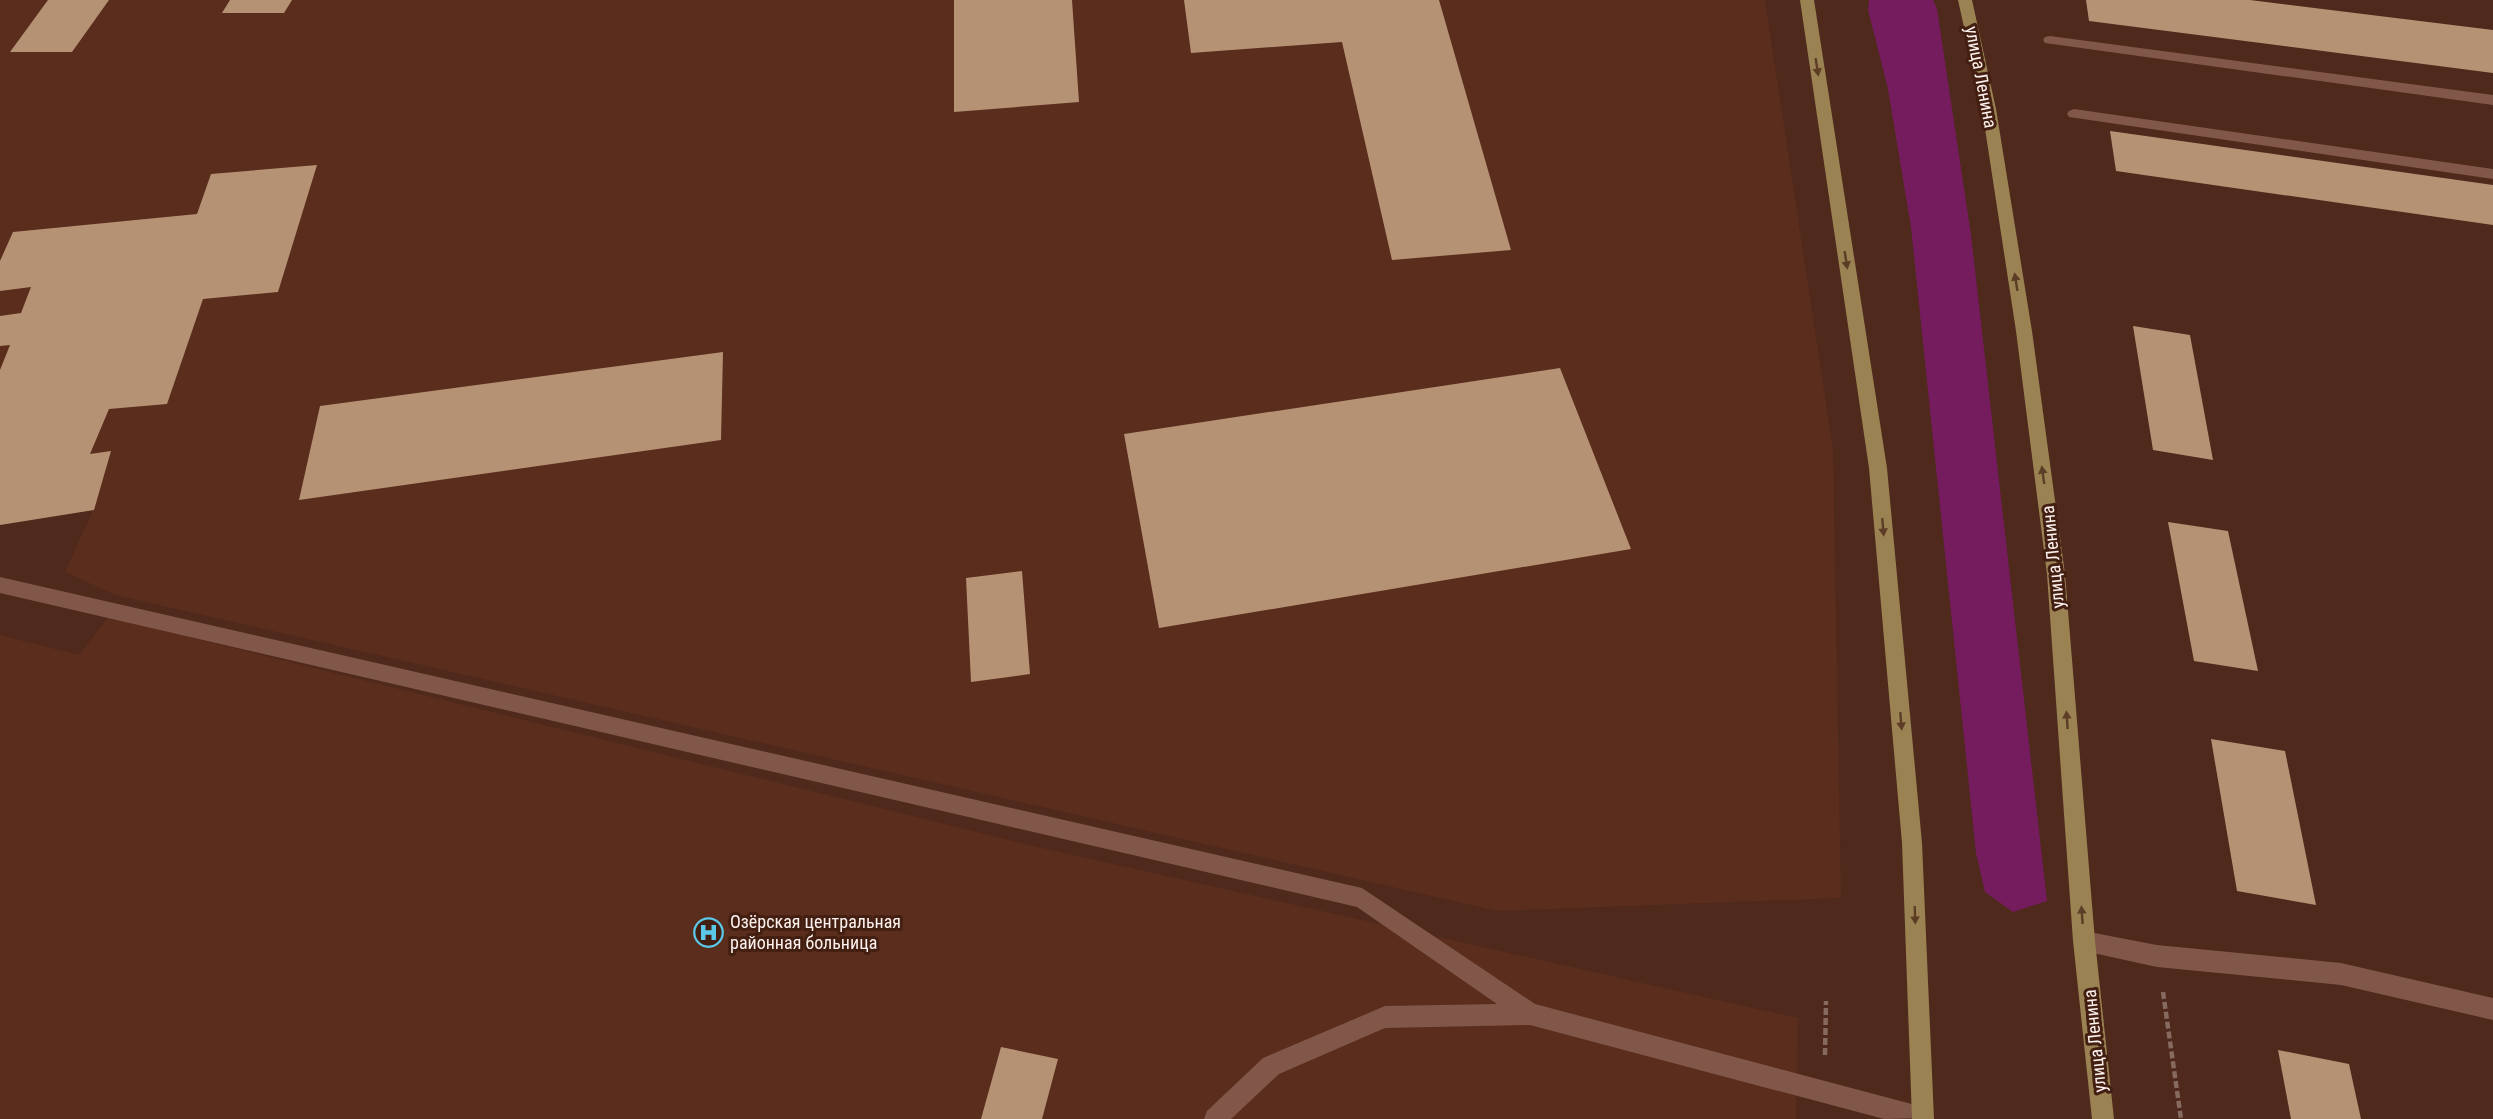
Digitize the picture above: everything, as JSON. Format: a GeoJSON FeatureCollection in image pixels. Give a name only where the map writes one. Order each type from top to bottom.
{"type":"FeatureCollection","features":[{"type":"Feature","properties":{"kind":"main road"},"geometry":{"type":"LineString","coordinates":[[1810,3],[1878,468],[1912,843],[1923,1119]]}},
{"type":"Feature","properties":{"kind":"main road","name":"улица Ленина"},"geometry":{"type":"LineString","coordinates":[[1964,3],[1989,109],[2022,319],[2056,574],[2084,941],[2103,1119]]}},
{"type":"Feature","properties":{"kind":"street"},"geometry":{"type":"LineString","coordinates":[[2050,40],[2493,100]]}},
{"type":"Feature","properties":{"kind":"street"},"geometry":{"type":"LineString","coordinates":[[2074,114],[2493,174]]}},
{"type":"Feature","properties":{"kind":"street"},"geometry":{"type":"LineString","coordinates":[[0,585],[1362,898],[1530,1014]]}},
{"type":"Feature","properties":{"kind":"street"},"geometry":{"type":"LineString","coordinates":[[2084,941],[2157,956],[2341,974],[2493,1009]]}},
{"type":"Feature","properties":{"kind":"street"},"geometry":{"type":"LineString","coordinates":[[1215,1119],[1271,1066],[1385,1017],[1530,1014],[1923,1119]]}},
{"type":"Feature","properties":{"kind":"path"},"geometry":{"type":"LineString","coordinates":[[2157,956],[2181,1119]]}},
{"type":"Feature","properties":{"kind":"shaded area"},"geometry":{"type":"Polygon","coordinates":[[[0,0],[1765,0],[1833,449],[1841,898],[1497,911],[115,595],[65,572],[93,510],[0,525],[0,0]]]}},
{"type":"Feature","properties":{"kind":"shaded area"},"geometry":{"type":"Polygon","coordinates":[[[1869,0],[1933,0],[1937,9],[1971,235],[2047,901],[2013,912],[1985,892],[1976,853],[1911,227],[1888,89],[1868,10],[1869,0]]]}},
{"type":"Feature","properties":{"kind":"shaded area","name":"Озёрская центральная районная больница"},"geometry":{"type":"Polygon","coordinates":[[[108,617],[1038,847],[1798,1018],[1796,1119],[0,1119],[0,635],[79,655],[108,617]]]}},
{"type":"Feature","properties":{"kind":"building"},"geometry":{"type":"Polygon","coordinates":[[[48,0],[109,0],[72,52],[10,52],[48,0]]]}},
{"type":"Feature","properties":{"kind":"building"},"geometry":{"type":"Polygon","coordinates":[[[230,0],[292,0],[284,13],[222,13],[230,0]]]}},
{"type":"Feature","properties":{"kind":"building"},"geometry":{"type":"Polygon","coordinates":[[[954,0],[1072,0],[1079,102],[954,112],[954,0]]]}},
{"type":"Feature","properties":{"kind":"building"},"geometry":{"type":"Polygon","coordinates":[[[1184,0],[1439,0],[1511,250],[1392,260],[1342,42],[1191,53],[1184,0]]]}},
{"type":"Feature","properties":{"kind":"building"},"geometry":{"type":"Polygon","coordinates":[[[2086,0],[2250,0],[2493,30],[2493,73],[2089,21],[2086,0]]]}},
{"type":"Feature","properties":{"kind":"building"},"geometry":{"type":"Polygon","coordinates":[[[2110,131],[2493,185],[2493,225],[2116,171],[2110,131]]]}},
{"type":"Feature","properties":{"kind":"building"},"geometry":{"type":"Polygon","coordinates":[[[317,165],[278,292],[203,299],[167,404],[109,409],[90,454],[111,451],[94,510],[0,525],[0,370],[10,345],[0,346],[0,316],[21,313],[31,287],[0,291],[0,261],[13,232],[197,214],[211,174],[317,165]]]}},
{"type":"Feature","properties":{"kind":"building"},"geometry":{"type":"Polygon","coordinates":[[[2133,326],[2190,335],[2213,460],[2153,450],[2133,326]]]}},
{"type":"Feature","properties":{"kind":"building"},"geometry":{"type":"Polygon","coordinates":[[[723,352],[721,440],[299,500],[320,406],[723,352]]]}},
{"type":"Feature","properties":{"kind":"building"},"geometry":{"type":"Polygon","coordinates":[[[1560,368],[1631,549],[1159,628],[1124,434],[1560,368]]]}},
{"type":"Feature","properties":{"kind":"building"},"geometry":{"type":"Polygon","coordinates":[[[2168,522],[2228,531],[2258,671],[2194,661],[2168,522]]]}},
{"type":"Feature","properties":{"kind":"building"},"geometry":{"type":"Polygon","coordinates":[[[1022,571],[1030,674],[971,682],[966,578],[1022,571]]]}},
{"type":"Feature","properties":{"kind":"building"},"geometry":{"type":"Polygon","coordinates":[[[2211,739],[2285,751],[2316,905],[2237,891],[2211,739]]]}},
{"type":"Feature","properties":{"kind":"building"},"geometry":{"type":"Polygon","coordinates":[[[1001,1047],[1058,1059],[1042,1119],[981,1119],[1001,1047]]]}},
{"type":"Feature","properties":{"kind":"building"},"geometry":{"type":"Polygon","coordinates":[[[2278,1050],[2349,1064],[2361,1119],[2291,1119],[2278,1050]]]}},
{"type":"Feature","properties":{"kind":"place","name":"Озёрская центральная районная больница"},"geometry":{"type":"Point","coordinates":[709,932]}}]}
